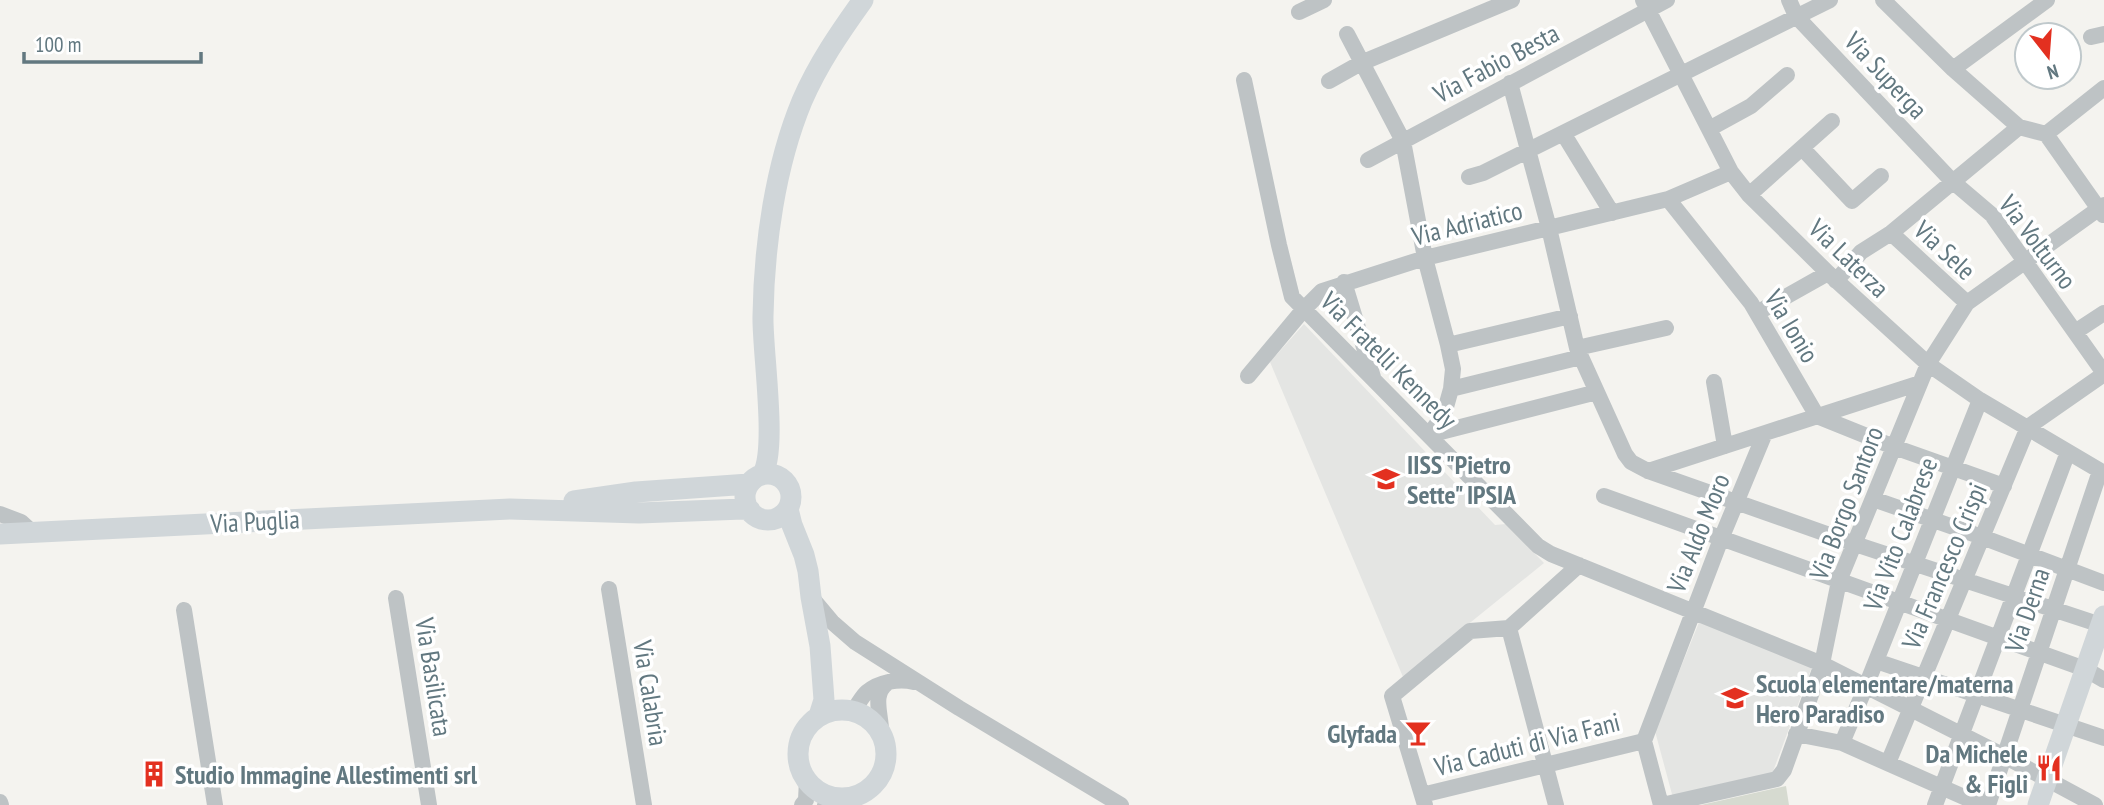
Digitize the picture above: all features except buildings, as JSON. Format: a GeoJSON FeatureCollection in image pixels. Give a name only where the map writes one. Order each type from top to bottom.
{"type":"FeatureCollection","features":[{"type":"Feature","properties":{"kind":"main road"},"geometry":{"type":"LineString","coordinates":[[811,597],[794,554],[780,536],[757,515],[745,495],[767,467],[769,447],[763,337],[764,278],[770,222],[782,164],[802,100],[831,46],[863,0]]}},
{"type":"Feature","properties":{"kind":"main road"},"geometry":{"type":"LineString","coordinates":[[767,385],[775,411],[786,482],[791,495],[788,509],[804,555],[820,646],[824,700],[819,716],[800,741],[799,761],[807,780],[835,801],[863,792],[869,795],[884,768],[886,748],[881,733],[869,719],[850,711],[839,699],[820,646]]}},
{"type":"Feature","properties":{"kind":"main road"},"geometry":{"type":"LineString","coordinates":[[756,480],[775,475],[786,482]]}},
{"type":"Feature","properties":{"kind":"main road","name":"Via Puglia"},"geometry":{"type":"LineString","coordinates":[[510,509],[636,492],[756,480]]}},
{"type":"Feature","properties":{"kind":"main road","name":"Via Puglia"},"geometry":{"type":"LineString","coordinates":[[0,534],[510,509],[639,513],[743,509],[757,515]]}},
{"type":"Feature","properties":{"kind":"main road"},"geometry":{"type":"LineString","coordinates":[[757,515],[778,518],[788,509]]}},
{"type":"Feature","properties":{"kind":"main road"},"geometry":{"type":"LineString","coordinates":[[2038,805],[2102,625]]}},
{"type":"Feature","properties":{"kind":"main road"},"geometry":{"type":"LineString","coordinates":[[819,716],[850,711]]}},
{"type":"Feature","properties":{"kind":"street"},"geometry":{"type":"LineString","coordinates":[[1299,12],[1324,0]]}},
{"type":"Feature","properties":{"kind":"street"},"geometry":{"type":"LineString","coordinates":[[1329,81],[1361,63],[1512,0]]}},
{"type":"Feature","properties":{"kind":"street","name":"Via Fabio Besta"},"geometry":{"type":"LineString","coordinates":[[1368,160],[1510,83],[1645,5],[1667,0]]}},
{"type":"Feature","properties":{"kind":"street","name":"Via Superga"},"geometry":{"type":"LineString","coordinates":[[1789,0],[1796,16],[1952,181]]}},
{"type":"Feature","properties":{"kind":"street"},"geometry":{"type":"LineString","coordinates":[[1469,177],[1483,173],[1830,0]]}},
{"type":"Feature","properties":{"kind":"street"},"geometry":{"type":"LineString","coordinates":[[1883,0],[1953,69],[2019,127],[2046,134],[2102,210],[1967,303]]}},
{"type":"Feature","properties":{"kind":"street"},"geometry":{"type":"LineString","coordinates":[[1953,69],[2047,0]]}},
{"type":"Feature","properties":{"kind":"street","name":"Via Laterza"},"geometry":{"type":"LineString","coordinates":[[1645,5],[1731,172],[1749,195],[1832,277],[1928,364],[1980,400],[2100,468]]}},
{"type":"Feature","properties":{"kind":"street"},"geometry":{"type":"LineString","coordinates":[[1347,34],[1403,141],[1425,258],[1453,369],[1444,414],[1429,435]]}},
{"type":"Feature","properties":{"kind":"street"},"geometry":{"type":"LineString","coordinates":[[1709,129],[1751,106],[1787,75]]}},
{"type":"Feature","properties":{"kind":"street","name":"Via Fratelli Kennedy"},"geometry":{"type":"LineString","coordinates":[[1244,80],[1292,297],[1538,546],[1551,554],[1822,664],[2095,805]]}},
{"type":"Feature","properties":{"kind":"street"},"geometry":{"type":"LineString","coordinates":[[1510,83],[1579,353],[1631,462],[1648,471],[1855,544],[2102,625]]}},
{"type":"Feature","properties":{"kind":"street"},"geometry":{"type":"LineString","coordinates":[[2046,134],[2104,88]]}},
{"type":"Feature","properties":{"kind":"street"},"geometry":{"type":"LineString","coordinates":[[1749,195],[1832,121]]}},
{"type":"Feature","properties":{"kind":"street"},"geometry":{"type":"LineString","coordinates":[[1764,309],[1832,277],[1861,251],[1891,233],[2019,127]]}},
{"type":"Feature","properties":{"kind":"street"},"geometry":{"type":"LineString","coordinates":[[1563,133],[1612,213]]}},
{"type":"Feature","properties":{"kind":"street"},"geometry":{"type":"LineString","coordinates":[[1802,148],[1852,201],[1881,177]]}},
{"type":"Feature","properties":{"kind":"street","name":"Via Adriatico"},"geometry":{"type":"LineString","coordinates":[[1248,376],[1322,291],[1425,258],[1668,200],[1731,172]]}},
{"type":"Feature","properties":{"kind":"street","name":"Via Volturno"},"geometry":{"type":"LineString","coordinates":[[1952,181],[1992,215],[2104,373]]}},
{"type":"Feature","properties":{"kind":"street","name":"Via Ionio"},"geometry":{"type":"LineString","coordinates":[[1668,200],[1751,303],[1817,416]]}},
{"type":"Feature","properties":{"kind":"street","name":"Via Sele"},"geometry":{"type":"LineString","coordinates":[[1891,233],[1967,303]]}},
{"type":"Feature","properties":{"kind":"street"},"geometry":{"type":"LineString","coordinates":[[1344,282],[1374,380]]}},
{"type":"Feature","properties":{"kind":"street","name":"Via Borgo Santoro"},"geometry":{"type":"LineString","coordinates":[[1662,805],[1777,779],[1784,770],[1822,664],[1839,581],[1928,364],[1967,303]]}},
{"type":"Feature","properties":{"kind":"street"},"geometry":{"type":"LineString","coordinates":[[2075,332],[2104,313]]}},
{"type":"Feature","properties":{"kind":"street"},"geometry":{"type":"LineString","coordinates":[[1448,345],[1570,316]]}},
{"type":"Feature","properties":{"kind":"street"},"geometry":{"type":"LineString","coordinates":[[1451,389],[1667,328]]}},
{"type":"Feature","properties":{"kind":"street"},"geometry":{"type":"LineString","coordinates":[[2028,428],[2104,373]]}},
{"type":"Feature","properties":{"kind":"street"},"geometry":{"type":"LineString","coordinates":[[1714,382],[1725,446]]}},
{"type":"Feature","properties":{"kind":"street"},"geometry":{"type":"LineString","coordinates":[[1648,471],[1920,383]]}},
{"type":"Feature","properties":{"kind":"street"},"geometry":{"type":"LineString","coordinates":[[1429,435],[1597,392]]}},
{"type":"Feature","properties":{"kind":"street","name":"Via Vito Calabrese"},"geometry":{"type":"LineString","coordinates":[[1842,743],[1980,400]]}},
{"type":"Feature","properties":{"kind":"street"},"geometry":{"type":"LineString","coordinates":[[1817,416],[2004,486]]}},
{"type":"Feature","properties":{"kind":"street","name":"Via Francesco Crispi"},"geometry":{"type":"LineString","coordinates":[[1888,763],[2028,428]]}},
{"type":"Feature","properties":{"kind":"street","name":"Via Aldo Moro"},"geometry":{"type":"LineString","coordinates":[[1644,741],[1721,539],[1765,433]]}},
{"type":"Feature","properties":{"kind":"street"},"geometry":{"type":"LineString","coordinates":[[1935,805],[2068,452]]}},
{"type":"Feature","properties":{"kind":"street","name":"Via Derna"},"geometry":{"type":"LineString","coordinates":[[1988,805],[2100,468]]}},
{"type":"Feature","properties":{"kind":"street"},"geometry":{"type":"LineString","coordinates":[[1604,496],[2085,669],[2104,680]]}},
{"type":"Feature","properties":{"kind":"street"},"geometry":{"type":"LineString","coordinates":[[1873,499],[2104,583]]}},
{"type":"Feature","properties":{"kind":"street"},"geometry":{"type":"LineString","coordinates":[[0,514],[21,522],[33,533]]}},
{"type":"Feature","properties":{"kind":"street"},"geometry":{"type":"LineString","coordinates":[[1424,800],[1392,696],[1470,631],[1509,628],[1579,565]]}},
{"type":"Feature","properties":{"kind":"street","name":"Via Calabria"},"geometry":{"type":"LineString","coordinates":[[609,589],[644,805]]}},
{"type":"Feature","properties":{"kind":"street"},"geometry":{"type":"LineString","coordinates":[[811,597],[832,622],[855,642],[1121,805]]}},
{"type":"Feature","properties":{"kind":"street","name":"Via Basilicata"},"geometry":{"type":"LineString","coordinates":[[396,598],[429,805]]}},
{"type":"Feature","properties":{"kind":"street"},"geometry":{"type":"LineString","coordinates":[[184,610],[215,805]]}},
{"type":"Feature","properties":{"kind":"street"},"geometry":{"type":"LineString","coordinates":[[1509,628],[1556,805]]}},
{"type":"Feature","properties":{"kind":"street"},"geometry":{"type":"LineString","coordinates":[[1876,661],[2104,738]]}},
{"type":"Feature","properties":{"kind":"street"},"geometry":{"type":"LineString","coordinates":[[850,711],[866,693],[877,686],[895,680],[923,685]]}},
{"type":"Feature","properties":{"kind":"street"},"geometry":{"type":"LineString","coordinates":[[881,733],[877,695],[887,683]]}},
{"type":"Feature","properties":{"kind":"street"},"geometry":{"type":"LineString","coordinates":[[1796,734],[1842,743],[1982,805]]}},
{"type":"Feature","properties":{"kind":"street"},"geometry":{"type":"LineString","coordinates":[[1644,741],[1662,805]]}},
{"type":"Feature","properties":{"kind":"street","name":"Via Caduti di Via Fani"},"geometry":{"type":"LineString","coordinates":[[1424,800],[1545,764],[1644,741]]}},
{"type":"Feature","properties":{"kind":"street"},"geometry":{"type":"LineString","coordinates":[[803,805],[806,800],[807,780]]}},
{"type":"Feature","properties":{"kind":"shaded area","name":"IISS \"Pietro Sette\" IPSIA"},"geometry":{"type":"Polygon","coordinates":[[[1304,324],[1495,525],[1506,524],[1544,563],[1403,677],[1270,362],[1304,324]]]}},
{"type":"Feature","properties":{"kind":"shaded area","name":"Scuola elementare/materna Hero Paradiso"},"geometry":{"type":"Polygon","coordinates":[[[1700,620],[1813,664],[1772,774],[1673,798],[1655,731],[1700,620]]]}},
{"type":"Feature","properties":{"kind":"shaded area"},"geometry":{"type":"Polygon","coordinates":[[[1786,786],[1789,805],[1701,805],[1786,786]]]}},
{"type":"Feature","properties":{"kind":"place","name":"IISS \"Pietro Sette\" IPSIA"},"geometry":{"type":"Point","coordinates":[1386,479]}},
{"type":"Feature","properties":{"kind":"place","name":"Scuola elementare/materna Hero Paradiso"},"geometry":{"type":"Point","coordinates":[1735,698]}},
{"type":"Feature","properties":{"kind":"place","name":"Glyfada"},"geometry":{"type":"Point","coordinates":[1418,733]}},
{"type":"Feature","properties":{"kind":"place","name":"Da Michele & Figli"},"geometry":{"type":"Point","coordinates":[2049,768]}},
{"type":"Feature","properties":{"kind":"place","name":"Studio Immagine Allestimenti srl"},"geometry":{"type":"Point","coordinates":[154,774]}}]}
